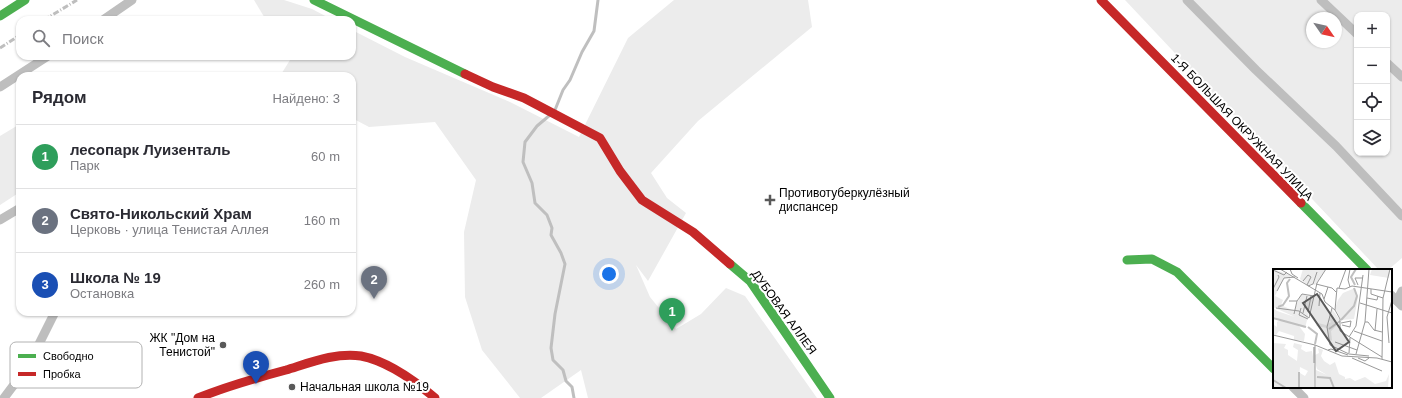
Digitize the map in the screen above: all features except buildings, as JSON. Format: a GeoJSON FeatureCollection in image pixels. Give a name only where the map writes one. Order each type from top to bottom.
{"type":"FeatureCollection","features":[{"type":"Feature","properties":{"kind":"street"},"geometry":{"type":"LineString","coordinates":[[0,16],[24,0]]}},
{"type":"Feature","properties":{"kind":"street"},"geometry":{"type":"LineString","coordinates":[[109,16],[132,0]]}},
{"type":"Feature","properties":{"kind":"street","name":"ДУБОВАЯ АЛЛЕЯ"},"geometry":{"type":"LineString","coordinates":[[314,0],[347,16]]}},
{"type":"Feature","properties":{"kind":"street","name":"1-Я БОЛЬШАЯ ОКРУЖНАЯ УЛИЦА"},"geometry":{"type":"LineString","coordinates":[[1101,0],[1365,269]]}},
{"type":"Feature","properties":{"kind":"street"},"geometry":{"type":"LineString","coordinates":[[1186,0],[1256,70],[1336,146],[1402,216]]}},
{"type":"Feature","properties":{"kind":"street"},"geometry":{"type":"LineString","coordinates":[[1321,0],[1354,31]]}},
{"type":"Feature","properties":{"kind":"street","name":"ДУБОВАЯ АЛЛЕЯ"},"geometry":{"type":"LineString","coordinates":[[356,21],[449,66],[557,115],[600,138],[620,171],[642,200],[693,232],[750,281],[830,398]]}},
{"type":"Feature","properties":{"kind":"street"},"geometry":{"type":"LineString","coordinates":[[23,72],[42,60]]}},
{"type":"Feature","properties":{"kind":"street"},"geometry":{"type":"LineString","coordinates":[[1390,66],[1402,77]]}},
{"type":"Feature","properties":{"kind":"street"},"geometry":{"type":"LineString","coordinates":[[0,87],[16,77]]}},
{"type":"Feature","properties":{"kind":"street"},"geometry":{"type":"LineString","coordinates":[[0,220],[16,210]]}},
{"type":"Feature","properties":{"kind":"street"},"geometry":{"type":"LineString","coordinates":[[1126,260],[1152,259],[1177,272],[1273,368]]}},
{"type":"Feature","properties":{"kind":"street"},"geometry":{"type":"LineString","coordinates":[[1397,300],[1402,291]]}},
{"type":"Feature","properties":{"kind":"street"},"geometry":{"type":"LineString","coordinates":[[40,342],[53,316]]}},
{"type":"Feature","properties":{"kind":"street"},"geometry":{"type":"LineString","coordinates":[[198,398],[254,379],[331,357],[361,356],[394,371],[426,390],[435,398]]}},
{"type":"Feature","properties":{"kind":"street"},"geometry":{"type":"LineString","coordinates":[[4,398],[12,388]]}},
{"type":"Feature","properties":{"kind":"street"},"geometry":{"type":"LineString","coordinates":[[1294,388],[1304,398]]}},
{"type":"Feature","properties":{"kind":"shaded area"},"geometry":{"type":"Polygon","coordinates":[[[254,0],[284,0],[312,9],[325,16],[264,16],[254,0]]]}},
{"type":"Feature","properties":{"kind":"shaded area"},"geometry":{"type":"Polygon","coordinates":[[[674,0],[808,0],[812,27],[698,121],[651,173],[667,198],[686,213],[648,281],[636,265],[650,297],[676,329],[701,314],[726,288],[745,296],[817,398],[588,398],[581,370],[541,398],[520,398],[482,350],[465,297],[464,232],[476,180],[435,122],[369,127],[356,120],[356,72],[282,72],[290,60],[356,60],[356,32],[405,57],[510,102],[579,137],[628,38],[674,0]]]}},
{"type":"Feature","properties":{"kind":"shaded area"},"geometry":{"type":"Polygon","coordinates":[[[1125,0],[1402,0],[1402,258],[1389,269],[1378,269],[1125,0]]]}},
{"type":"Feature","properties":{"kind":"shaded area"},"geometry":{"type":"Polygon","coordinates":[[[16,126],[16,195],[0,205],[0,136],[16,126]]]}},
{"type":"Feature","properties":{"kind":"waterway"},"geometry":{"type":"LineString","coordinates":[[555,110],[563,90],[570,80],[582,52],[594,31],[598,0]]}},
{"type":"Feature","properties":{"kind":"waterway"},"geometry":{"type":"LineString","coordinates":[[550,115],[537,126],[525,142],[523,162],[532,183],[535,203],[547,215],[552,228],[551,235],[565,264],[555,314],[551,348],[553,360],[563,370],[566,381],[572,387],[574,398]]}},
{"type":"Feature","properties":{"kind":"railway"},"geometry":{"type":"LineString","coordinates":[[51,16],[77,0]]}},
{"type":"Feature","properties":{"kind":"railway"},"geometry":{"type":"LineString","coordinates":[[0,48],[16,38]]}},
{"type":"Feature","properties":{"kind":"traffic: fast"},"geometry":{"type":"LineString","coordinates":[[0,16],[25,0]]}},
{"type":"Feature","properties":{"kind":"traffic: fast"},"geometry":{"type":"LineString","coordinates":[[314,0],[347,16]]}},
{"type":"Feature","properties":{"kind":"traffic: fast"},"geometry":{"type":"LineString","coordinates":[[356,21],[465,74]]}},
{"type":"Feature","properties":{"kind":"traffic: fast"},"geometry":{"type":"LineString","coordinates":[[1301,203],[1366,269]]}},
{"type":"Feature","properties":{"kind":"traffic: fast"},"geometry":{"type":"LineString","coordinates":[[1127,260],[1152,259],[1177,272],[1273,368]]}},
{"type":"Feature","properties":{"kind":"traffic: fast"},"geometry":{"type":"LineString","coordinates":[[730,264],[750,281],[830,398]]}},
{"type":"Feature","properties":{"kind":"traffic: jam"},"geometry":{"type":"LineString","coordinates":[[1101,0],[1301,203]]}},
{"type":"Feature","properties":{"kind":"traffic: jam"},"geometry":{"type":"LineString","coordinates":[[465,74],[493,87],[524,98],[600,138],[620,171],[642,200],[693,232],[730,264]]}},
{"type":"Feature","properties":{"kind":"traffic: jam"},"geometry":{"type":"LineString","coordinates":[[198,398],[242,382],[313,361],[352,355],[381,362],[391,367],[419,385],[435,398]]}},
{"type":"Feature","properties":{"kind":"place","name":"Противотуберкулёзный диспансер"},"geometry":{"type":"Point","coordinates":[770,200]}},
{"type":"Feature","properties":{"kind":"place","name":"Свято-Никольский Храм"},"geometry":{"type":"Point","coordinates":[374,299]}},
{"type":"Feature","properties":{"kind":"place","name":"лесопарк Луизенталь"},"geometry":{"type":"Point","coordinates":[672,331]}},
{"type":"Feature","properties":{"kind":"place","name":"ЖК \"Дом на Тенистой\""},"geometry":{"type":"Point","coordinates":[223,345]}},
{"type":"Feature","properties":{"kind":"place","name":"Школа № 19"},"geometry":{"type":"Point","coordinates":[256,384]}},
{"type":"Feature","properties":{"kind":"place","name":"Начальная школа №19"},"geometry":{"type":"Point","coordinates":[292,387]}}]}
